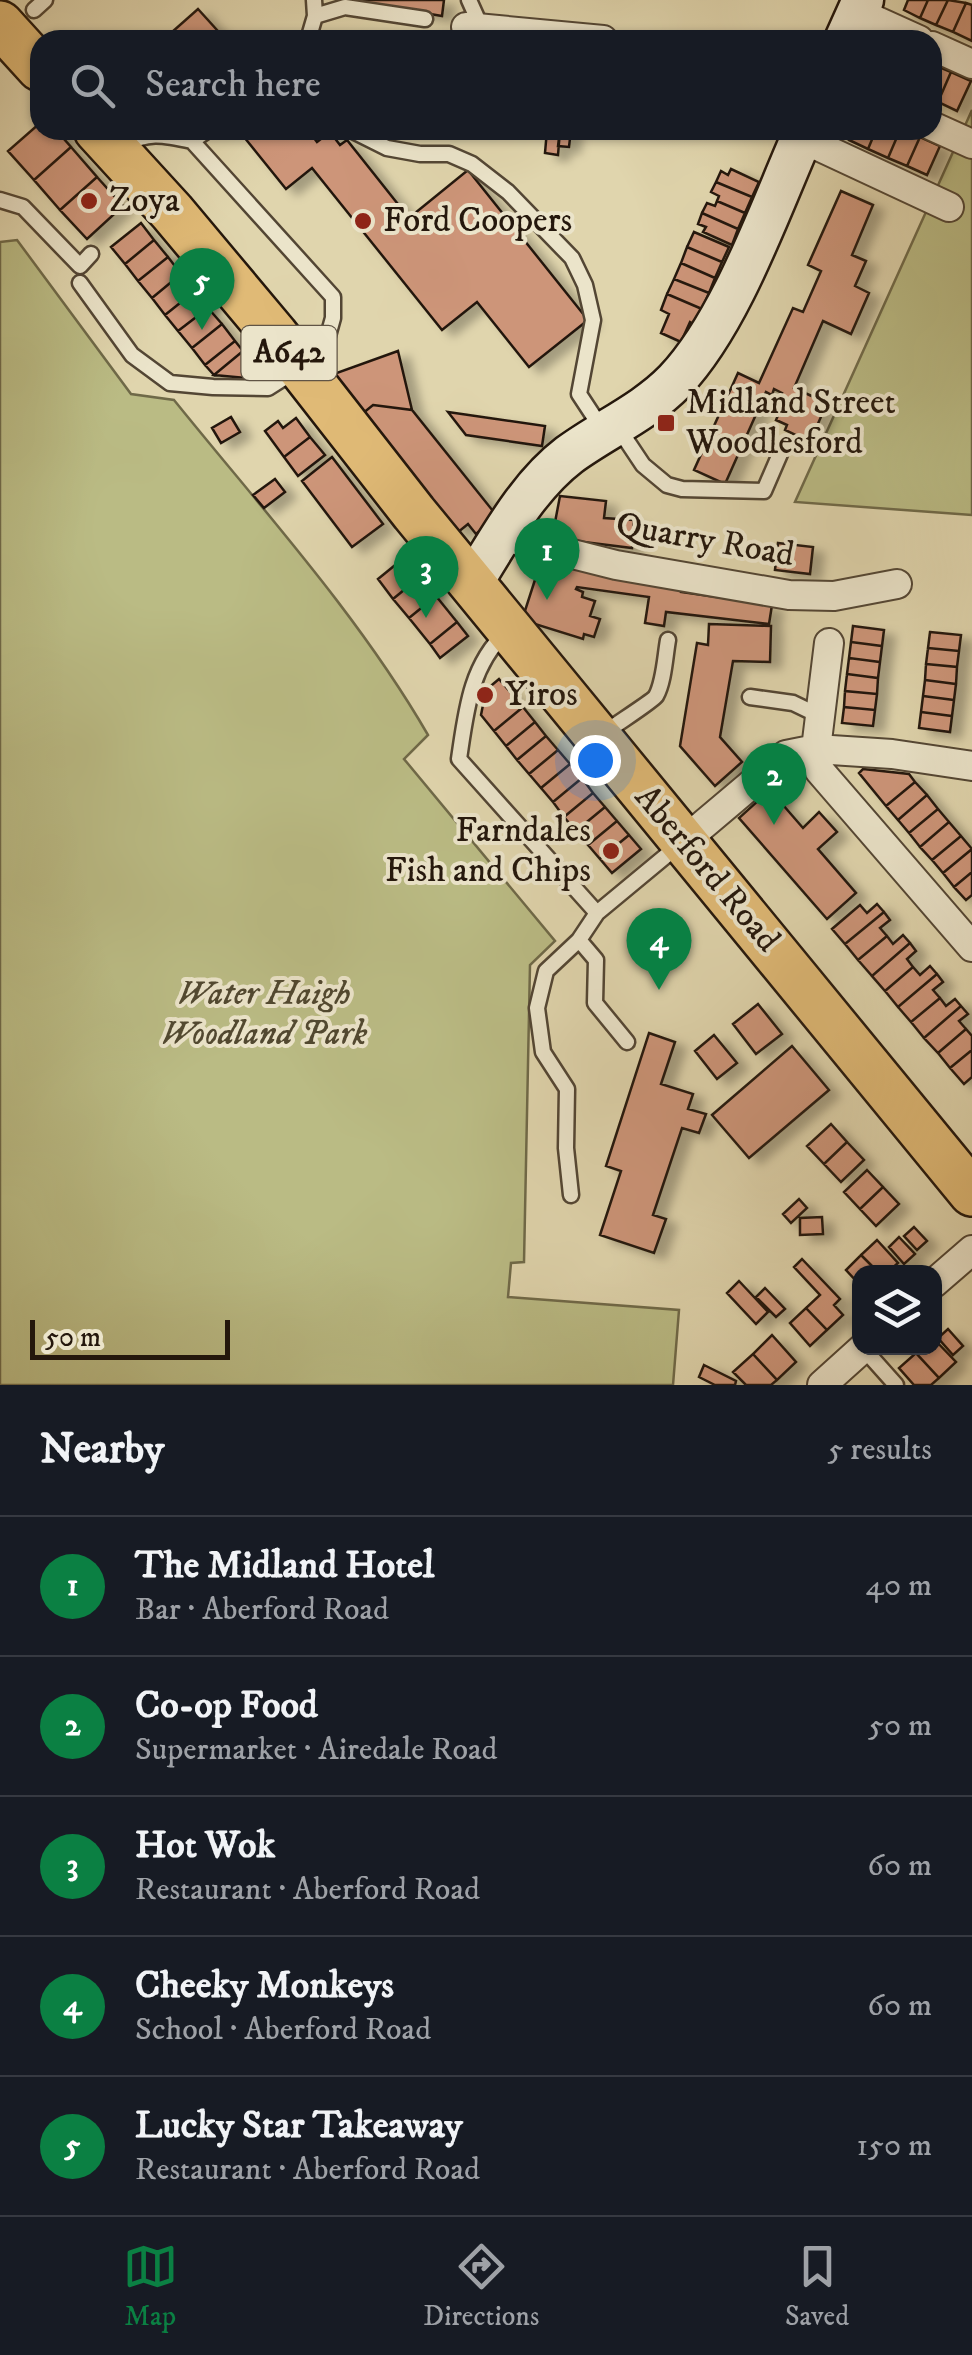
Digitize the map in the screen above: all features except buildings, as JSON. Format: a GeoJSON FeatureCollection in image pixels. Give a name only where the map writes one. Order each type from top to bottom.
{"type":"FeatureCollection","features":[{"type":"Feature","properties":{"kind":"main road","name":"Aberford Road"},"geometry":{"type":"LineString","coordinates":[[106,140],[172,212],[301,367],[598,738],[967,1178]]}},
{"type":"Feature","properties":{"kind":"street"},"geometry":{"type":"LineString","coordinates":[[855,17],[891,30]]}},
{"type":"Feature","properties":{"kind":"street"},"geometry":{"type":"LineString","coordinates":[[472,19],[541,30]]}},
{"type":"Feature","properties":{"kind":"street"},"geometry":{"type":"LineString","coordinates":[[942,50],[972,64]]}},
{"type":"Feature","properties":{"kind":"street"},"geometry":{"type":"LineString","coordinates":[[472,583],[532,493],[565,458],[641,409],[675,381],[712,333],[800,140]]}},
{"type":"Feature","properties":{"kind":"street"},"geometry":{"type":"LineString","coordinates":[[815,140],[937,201]]}},
{"type":"Feature","properties":{"kind":"street","name":"Quarry Road"},"geometry":{"type":"LineString","coordinates":[[501,536],[616,564],[788,596],[834,596],[897,584]]}},
{"type":"Feature","properties":{"kind":"street"},"geometry":{"type":"LineString","coordinates":[[829,643],[816,749],[819,770],[972,946]]}},
{"type":"Feature","properties":{"kind":"street"},"geometry":{"type":"LineString","coordinates":[[684,841],[786,755],[816,749],[892,754],[971,773]]}},
{"type":"Feature","properties":{"kind":"street"},"geometry":{"type":"LineString","coordinates":[[942,1277],[972,1250]]}},
{"type":"Feature","properties":{"kind":"street"},"geometry":{"type":"LineString","coordinates":[[822,1385],[855,1355]]}},
{"type":"Feature","properties":{"kind":"lane"},"geometry":{"type":"LineString","coordinates":[[311,30],[314,0]]}},
{"type":"Feature","properties":{"kind":"lane"},"geometry":{"type":"LineString","coordinates":[[315,16],[345,7],[425,19]]}},
{"type":"Feature","properties":{"kind":"lane"},"geometry":{"type":"LineString","coordinates":[[80,283],[132,354],[170,383],[268,388],[301,367],[326,343],[333,318],[333,297],[192,140]]}},
{"type":"Feature","properties":{"kind":"lane"},"geometry":{"type":"LineString","coordinates":[[370,140],[386,148],[449,154],[472,164],[508,192],[572,258],[585,285],[593,320],[579,394],[654,476],[682,489],[764,492],[783,446]]}},
{"type":"Feature","properties":{"kind":"lane"},"geometry":{"type":"LineString","coordinates":[[0,200],[23,208],[80,266],[91,254]]}},
{"type":"Feature","properties":{"kind":"lane"},"geometry":{"type":"LineString","coordinates":[[510,628],[490,647],[470,688],[459,759],[597,914]]}},
{"type":"Feature","properties":{"kind":"lane"},"geometry":{"type":"LineString","coordinates":[[598,738],[658,694],[668,640]]}},
{"type":"Feature","properties":{"kind":"lane"},"geometry":{"type":"LineString","coordinates":[[750,697],[793,703],[820,716]]}},
{"type":"Feature","properties":{"kind":"lane"},"geometry":{"type":"LineString","coordinates":[[571,1195],[566,1148],[567,1089],[543,1052],[537,1008],[546,971],[578,940],[597,914],[684,841]]}},
{"type":"Feature","properties":{"kind":"lane"},"geometry":{"type":"LineString","coordinates":[[578,940],[596,960],[595,1002],[627,1042]]}},
{"type":"Feature","properties":{"kind":"lane"},"geometry":{"type":"LineString","coordinates":[[869,1355],[896,1385]]}},
{"type":"Feature","properties":{"kind":"green space"},"geometry":{"type":"Polygon","coordinates":[[[972,110],[972,515],[795,502],[972,110]]]}},
{"type":"Feature","properties":{"kind":"green space","name":"Water Haigh Woodland Park"},"geometry":{"type":"Polygon","coordinates":[[[17,240],[131,394],[174,400],[340,604],[428,735],[404,759],[555,941],[530,965],[524,1262],[511,1263],[508,1297],[679,1310],[673,1385],[0,1385],[0,242],[17,240]]]}},
{"type":"Feature","properties":{"kind":"place","name":"Zoya"},"geometry":{"type":"Point","coordinates":[89,201]}},
{"type":"Feature","properties":{"kind":"place","name":"Ford Coopers"},"geometry":{"type":"Point","coordinates":[363,221]}},
{"type":"Feature","properties":{"kind":"place","name":"Lucky Star Takeaway"},"geometry":{"type":"Point","coordinates":[202,330]}},
{"type":"Feature","properties":{"kind":"place","name":"Midland Street Woodlesford"},"geometry":{"type":"Point","coordinates":[666,423]}},
{"type":"Feature","properties":{"kind":"place","name":"The Midland Hotel"},"geometry":{"type":"Point","coordinates":[547,600]}},
{"type":"Feature","properties":{"kind":"place","name":"Hot Wok"},"geometry":{"type":"Point","coordinates":[426,618]}},
{"type":"Feature","properties":{"kind":"place","name":"Yiros"},"geometry":{"type":"Point","coordinates":[485,695]}},
{"type":"Feature","properties":{"kind":"place","name":"Co-op Food"},"geometry":{"type":"Point","coordinates":[774,825]}},
{"type":"Feature","properties":{"kind":"place","name":"Farndales Fish and Chips"},"geometry":{"type":"Point","coordinates":[611,851]}},
{"type":"Feature","properties":{"kind":"place","name":"Cheeky Monkeys"},"geometry":{"type":"Point","coordinates":[659,990]}}]}
